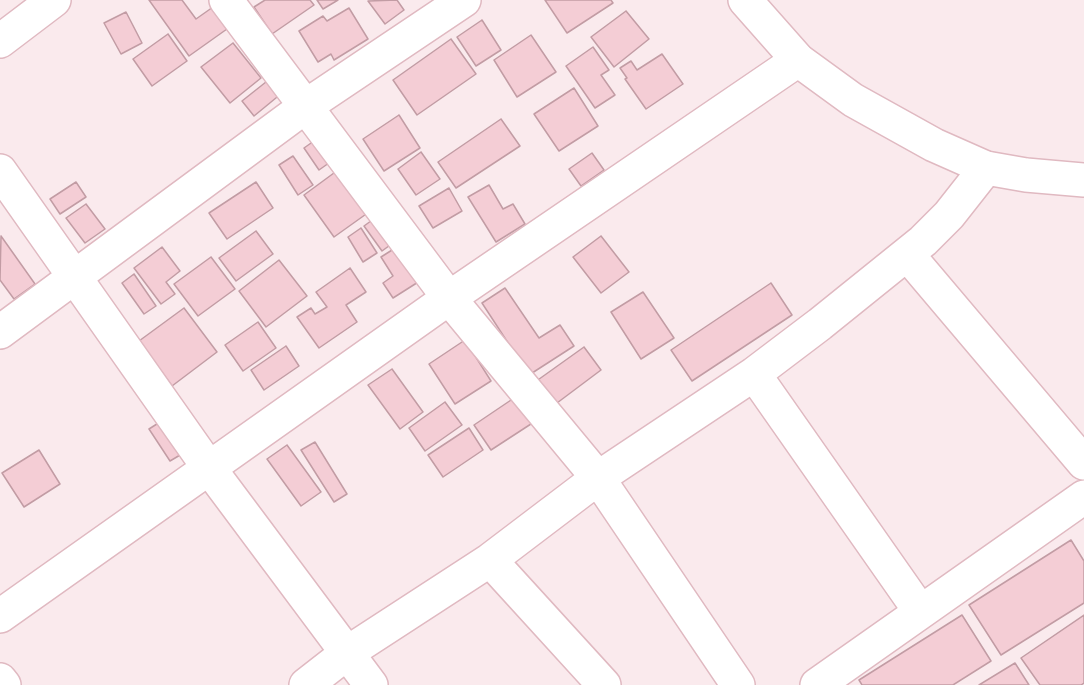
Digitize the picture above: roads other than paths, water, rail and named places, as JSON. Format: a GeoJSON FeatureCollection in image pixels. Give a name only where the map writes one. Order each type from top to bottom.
{"type":"FeatureCollection","features":[{"type":"Feature","properties":{"kind":"street"},"geometry":{"type":"LineString","coordinates":[[0,41],[54,0]]}},
{"type":"Feature","properties":{"kind":"street"},"geometry":{"type":"LineString","coordinates":[[226,0],[449,298],[598,478],[738,685]]}},
{"type":"Feature","properties":{"kind":"street"},"geometry":{"type":"LineString","coordinates":[[0,332],[306,106],[464,0]]}},
{"type":"Feature","properties":{"kind":"street"},"geometry":{"type":"LineString","coordinates":[[745,0],[798,60],[853,100],[934,145],[986,168],[1026,175],[1084,180]]}},
{"type":"Feature","properties":{"kind":"street"},"geometry":{"type":"LineString","coordinates":[[0,616],[449,298],[798,60]]}},
{"type":"Feature","properties":{"kind":"street"},"geometry":{"type":"LineString","coordinates":[[306,685],[347,653],[490,561],[598,478],[754,374],[907,254],[949,215],[986,168]]}},
{"type":"Feature","properties":{"kind":"street"},"geometry":{"type":"LineString","coordinates":[[0,171],[209,468],[371,685]]}},
{"type":"Feature","properties":{"kind":"street"},"geometry":{"type":"LineString","coordinates":[[907,254],[1084,463]]}},
{"type":"Feature","properties":{"kind":"street"},"geometry":{"type":"LineString","coordinates":[[754,374],[920,611]]}},
{"type":"Feature","properties":{"kind":"street"},"geometry":{"type":"LineString","coordinates":[[817,685],[1084,497]]}},
{"type":"Feature","properties":{"kind":"street"},"geometry":{"type":"LineString","coordinates":[[490,561],[604,685]]}},
{"type":"Feature","properties":{"kind":"street"},"geometry":{"type":"LineString","coordinates":[[0,680],[4,685]]}}]}
